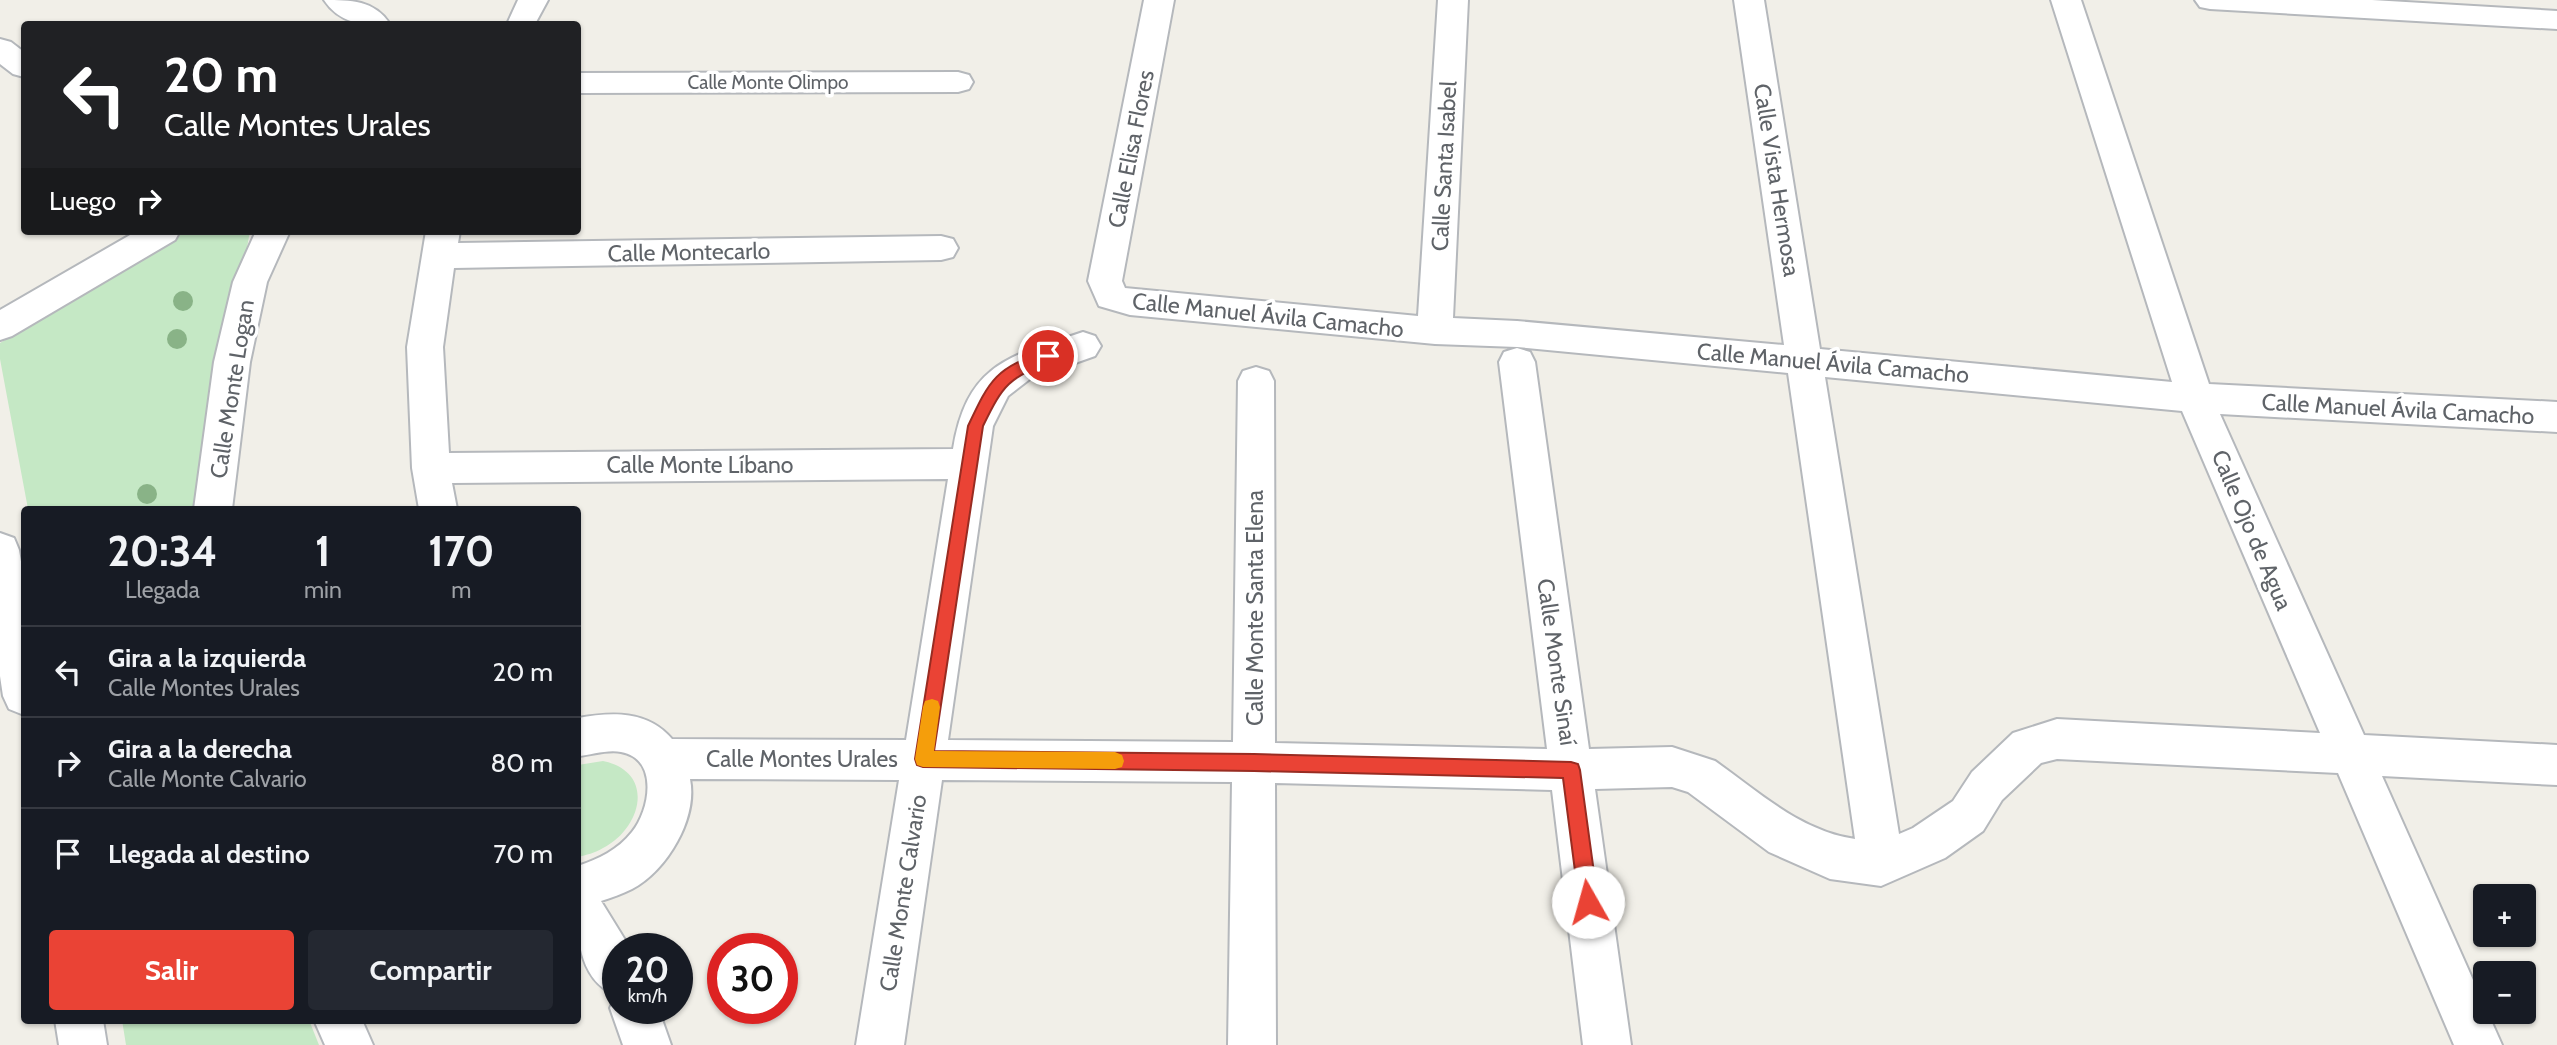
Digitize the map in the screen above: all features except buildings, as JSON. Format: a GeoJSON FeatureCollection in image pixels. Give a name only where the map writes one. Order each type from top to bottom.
{"type":"FeatureCollection","features":[{"type":"Feature","properties":{"kind":"street"},"geometry":{"type":"LineString","coordinates":[[339,0],[370,21]]}},
{"type":"Feature","properties":{"kind":"street"},"geometry":{"type":"LineString","coordinates":[[522,21],[533,0]]}},
{"type":"Feature","properties":{"kind":"street","name":"Calle Elisa Flores"},"geometry":{"type":"LineString","coordinates":[[1111,297],[1105,281],[1159,0]]}},
{"type":"Feature","properties":{"kind":"street","name":"Calle Santa Isabel"},"geometry":{"type":"LineString","coordinates":[[1436,331],[1453,0]]}},
{"type":"Feature","properties":{"kind":"street","name":"Calle Vista Hermosa"},"geometry":{"type":"LineString","coordinates":[[1749,0],[1881,864]]}},
{"type":"Feature","properties":{"kind":"street","name":"Calle Ojo de Agua"},"geometry":{"type":"LineString","coordinates":[[2066,0],[2195,398],[2477,1045]]}},
{"type":"Feature","properties":{"kind":"street"},"geometry":{"type":"LineString","coordinates":[[2210,0],[2557,20]]}},
{"type":"Feature","properties":{"kind":"street"},"geometry":{"type":"LineString","coordinates":[[0,49],[21,65]]}},
{"type":"Feature","properties":{"kind":"street","name":"Calle Monte Olimpo"},"geometry":{"type":"LineString","coordinates":[[581,83],[958,82]]}},
{"type":"Feature","properties":{"kind":"street"},"geometry":{"type":"LineString","coordinates":[[0,327],[156,235]]}},
{"type":"Feature","properties":{"kind":"street","name":"Calle Monte Logan"},"geometry":{"type":"LineString","coordinates":[[213,506],[232,362],[250,282],[271,235]]}},
{"type":"Feature","properties":{"kind":"street"},"geometry":{"type":"LineString","coordinates":[[437,506],[431,468],[425,346],[440,244]]}},
{"type":"Feature","properties":{"kind":"street","name":"Calle Montecarlo"},"geometry":{"type":"LineString","coordinates":[[440,244],[941,248]]}},
{"type":"Feature","properties":{"kind":"street","name":"Calle Manuel Ávila Camacho"},"geometry":{"type":"LineString","coordinates":[[1111,297],[1130,302],[1436,331],[1517,334],[2195,398],[2557,417]]}},
{"type":"Feature","properties":{"kind":"street","name":"Calle Monte Calvario"},"geometry":{"type":"LineString","coordinates":[[880,1045],[975,426],[994,387],[1017,369],[1083,346]]}},
{"type":"Feature","properties":{"kind":"street","name":"Calle Monte Sinaí"},"geometry":{"type":"LineString","coordinates":[[1517,362],[1607,1045]]}},
{"type":"Feature","properties":{"kind":"street","name":"Calle Monte Santa Elena"},"geometry":{"type":"LineString","coordinates":[[1252,1045],[1256,381]]}},
{"type":"Feature","properties":{"kind":"street","name":"Calle Monte Líbano"},"geometry":{"type":"LineString","coordinates":[[431,468],[970,464]]}},
{"type":"Feature","properties":{"kind":"street"},"geometry":{"type":"LineString","coordinates":[[0,550],[21,678]]}},
{"type":"Feature","properties":{"kind":"street"},"geometry":{"type":"LineString","coordinates":[[581,736],[592,732],[614,731],[635,735],[651,745],[663,759],[671,777],[672,797],[666,819],[654,840],[637,859],[616,875],[581,887]]}},
{"type":"Feature","properties":{"kind":"street"},"geometry":{"type":"LineString","coordinates":[[1881,864],[1929,843],[1968,816],[1987,786],[2028,747],[2057,739],[2557,765]]}},
{"type":"Feature","properties":{"kind":"street","name":"Calle Montes Urales"},"geometry":{"type":"LineString","coordinates":[[663,759],[1254,762],[1571,770],[1672,766],[1700,775],[1785,837],[1830,857],[1881,864]]}},
{"type":"Feature","properties":{"kind":"street"},"geometry":{"type":"LineString","coordinates":[[581,910],[602,946]]}},
{"type":"Feature","properties":{"kind":"street"},"geometry":{"type":"LineString","coordinates":[[80,1024],[83,1045]]}},
{"type":"Feature","properties":{"kind":"street"},"geometry":{"type":"LineString","coordinates":[[340,1024],[349,1045]]}},
{"type":"Feature","properties":{"kind":"street"},"geometry":{"type":"LineString","coordinates":[[640,1024],[647,1045]]}},
{"type":"Feature","properties":{"kind":"green space"},"geometry":{"type":"Polygon","coordinates":[[[180,235],[249,235],[202,506],[27,506],[0,359],[0,343],[180,235]]]}},
{"type":"Feature","properties":{"kind":"green space"},"geometry":{"type":"Polygon","coordinates":[[[603,761],[620,767],[631,776],[637,788],[637,801],[627,828],[616,839],[597,851],[581,856],[581,765],[603,761]]]}},
{"type":"Feature","properties":{"kind":"green space"},"geometry":{"type":"Polygon","coordinates":[[[123,1024],[311,1024],[319,1045],[126,1045],[123,1024]]]}},
{"type":"Feature","properties":{"kind":"slow traffic"},"geometry":{"type":"LineString","coordinates":[[932,707],[923,759],[1115,761]]}},
{"type":"Feature","properties":{"kind":"route"},"geometry":{"type":"LineString","coordinates":[[1048,356],[1017,369],[994,387],[975,426],[923,759],[1254,762],[1571,770],[1588,902]]}}]}
